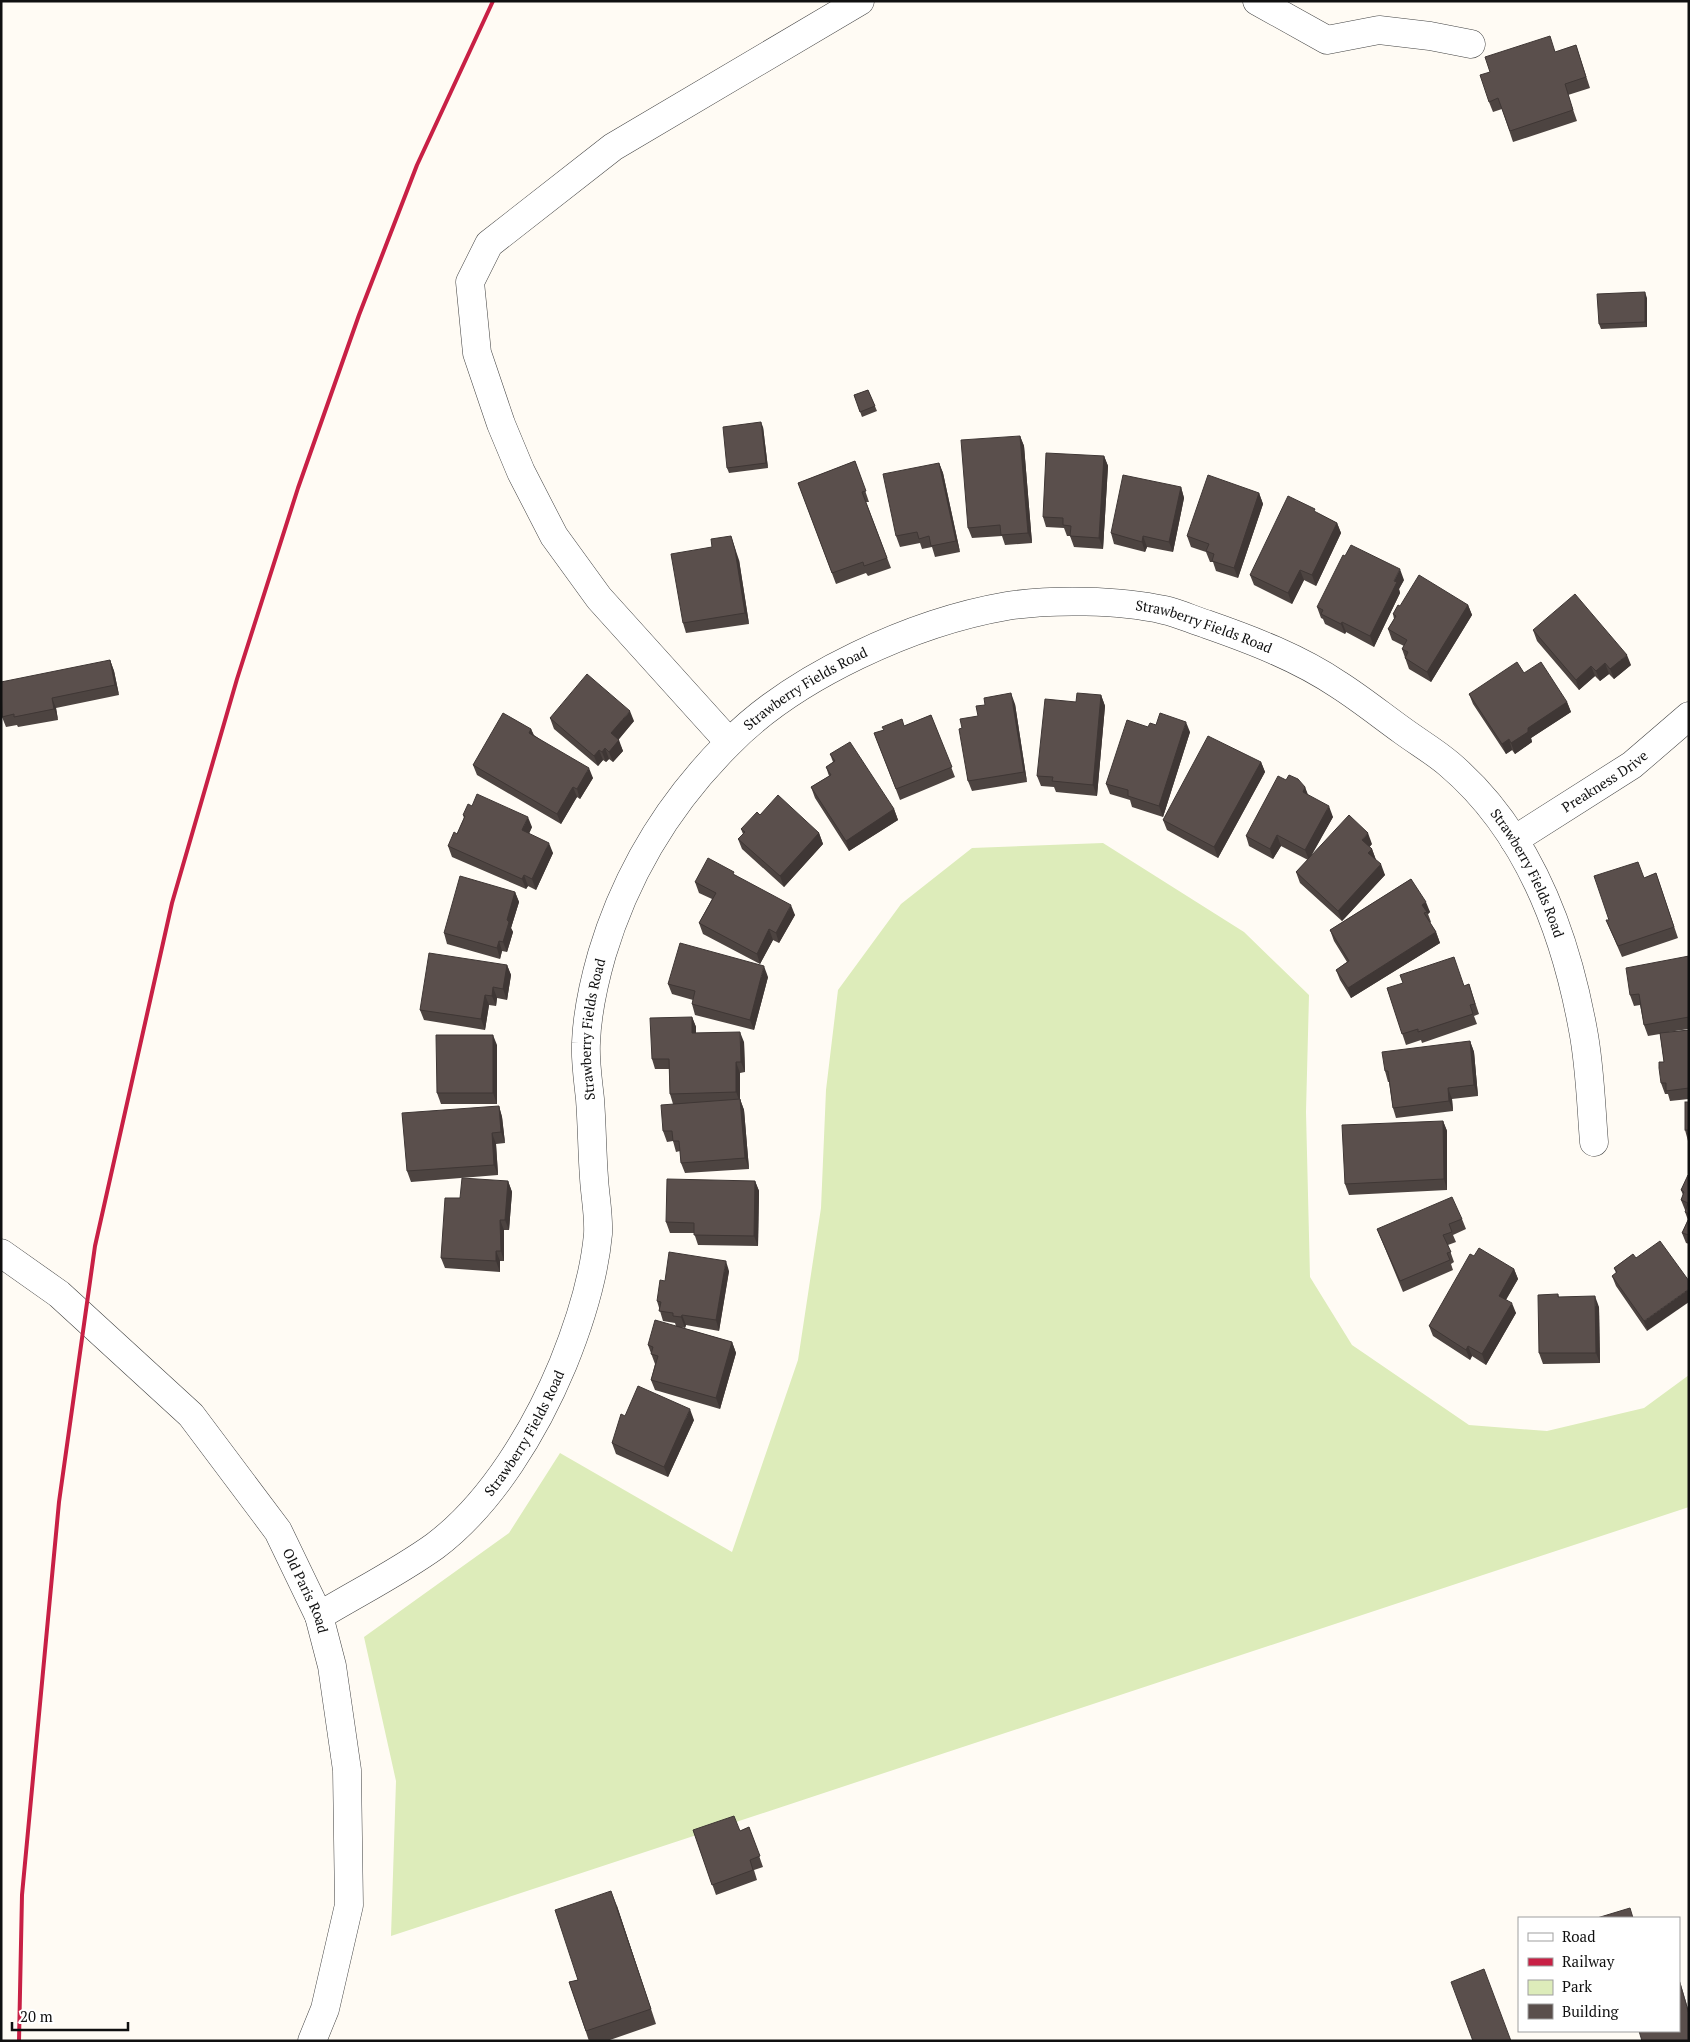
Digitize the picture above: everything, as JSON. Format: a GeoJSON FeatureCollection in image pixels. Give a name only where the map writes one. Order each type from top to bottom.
{"type":"FeatureCollection","features":[{"type":"Feature","properties":{"kind":"street"},"geometry":{"type":"LineString","coordinates":[[729,742],[599,598],[554,536],[508,440],[477,353],[470,282],[489,244],[613,146],[860,1]]}},
{"type":"Feature","properties":{"kind":"street"},"geometry":{"type":"LineString","coordinates":[[1257,1],[1327,40],[1379,30],[1430,36],[1471,44]]}},
{"type":"Feature","properties":{"kind":"street","name":"Strawberry Fields Road"},"geometry":{"type":"LineString","coordinates":[[319,1616],[435,1545],[466,1518],[480,1503],[518,1451],[540,1414],[562,1365],[585,1305],[598,1231],[585,1046],[590,1005],[602,957],[621,901],[648,845],[679,800],[729,742],[760,716],[822,674],[853,658],[913,633],[964,616],[1009,606],[1055,601],[1096,602],[1164,610],[1272,649],[1336,682],[1449,764],[1476,792],[1514,840],[1537,878],[1566,956],[1584,1035],[1594,1142]]}},
{"type":"Feature","properties":{"kind":"street","name":"Preakness Drive"},"geometry":{"type":"LineString","coordinates":[[1514,840],[1632,765],[1689,716]]}},
{"type":"Feature","properties":{"kind":"street","name":"Old Paris Road"},"geometry":{"type":"LineString","coordinates":[[1,1253],[59,1294],[191,1415],[278,1530],[319,1616],[332,1666],[347,1770],[349,1905],[325,2009],[312,2041]]}},
{"type":"Feature","properties":{"kind":"green space"},"geometry":{"type":"Polygon","coordinates":[[[1103,843],[1244,932],[1309,995],[1306,1112],[1310,1277],[1352,1345],[1469,1425],[1547,1431],[1644,1408],[1689,1375],[1689,1507],[391,1936],[396,1781],[364,1637],[509,1533],[560,1453],[732,1552],[798,1360],[821,1208],[826,1090],[838,990],[901,904],[972,848],[1103,843]]]}},
{"type":"Feature","properties":{"kind":"building"},"geometry":{"type":"Polygon","coordinates":[[[1550,36],[1555,52],[1576,45],[1586,77],[1565,84],[1573,110],[1510,131],[1498,98],[1489,102],[1480,75],[1490,72],[1485,57],[1550,36]]]}},
{"type":"Feature","properties":{"kind":"building"},"geometry":{"type":"Polygon","coordinates":[[[1645,292],[1645,322],[1599,324],[1597,294],[1645,292]]]}},
{"type":"Feature","properties":{"kind":"building"},"geometry":{"type":"Polygon","coordinates":[[[868,390],[875,406],[860,412],[854,395],[868,390]]]}},
{"type":"Feature","properties":{"kind":"building"},"geometry":{"type":"Polygon","coordinates":[[[761,422],[766,463],[727,468],[723,427],[761,422]]]}},
{"type":"Feature","properties":{"kind":"building"},"geometry":{"type":"Polygon","coordinates":[[[1020,436],[1028,533],[1001,535],[1000,525],[968,528],[961,440],[1020,436]]]}},
{"type":"Feature","properties":{"kind":"building"},"geometry":{"type":"Polygon","coordinates":[[[1046,453],[1104,456],[1099,538],[1070,536],[1071,526],[1063,525],[1063,518],[1043,517],[1046,453]]]}},
{"type":"Feature","properties":{"kind":"building"},"geometry":{"type":"Polygon","coordinates":[[[855,461],[866,491],[862,492],[887,558],[864,566],[863,562],[832,573],[798,483],[855,461]]]}},
{"type":"Feature","properties":{"kind":"building"},"geometry":{"type":"Polygon","coordinates":[[[939,463],[956,541],[931,546],[929,536],[919,539],[917,532],[896,536],[883,474],[939,463]]]}},
{"type":"Feature","properties":{"kind":"building"},"geometry":{"type":"Polygon","coordinates":[[[1123,475],[1181,487],[1169,542],[1143,536],[1142,542],[1111,533],[1123,475]]]}},
{"type":"Feature","properties":{"kind":"building"},"geometry":{"type":"Polygon","coordinates":[[[1208,475],[1259,493],[1234,568],[1212,561],[1214,554],[1206,551],[1209,544],[1187,536],[1208,475]]]}},
{"type":"Feature","properties":{"kind":"building"},"geometry":{"type":"Polygon","coordinates":[[[1288,496],[1315,509],[1314,511],[1337,523],[1312,575],[1300,570],[1288,593],[1250,575],[1288,496]]]}},
{"type":"Feature","properties":{"kind":"building"},"geometry":{"type":"Polygon","coordinates":[[[731,536],[745,613],[683,623],[671,554],[712,547],[711,539],[731,536]]]}},
{"type":"Feature","properties":{"kind":"building"},"geometry":{"type":"Polygon","coordinates":[[[1351,545],[1400,569],[1394,581],[1397,582],[1370,636],[1321,614],[1323,610],[1317,607],[1343,555],[1345,556],[1351,545]]]}},
{"type":"Feature","properties":{"kind":"building"},"geometry":{"type":"Polygon","coordinates":[[[1419,575],[1468,605],[1427,672],[1405,658],[1408,652],[1402,649],[1407,640],[1388,629],[1396,616],[1393,614],[1398,605],[1400,606],[1419,575]]]}},
{"type":"Feature","properties":{"kind":"building"},"geometry":{"type":"Polygon","coordinates":[[[1575,594],[1627,655],[1610,669],[1605,663],[1596,671],[1591,666],[1576,680],[1533,630],[1575,594]]]}},
{"type":"Feature","properties":{"kind":"building"},"geometry":{"type":"Polygon","coordinates":[[[110,660],[115,685],[52,698],[54,709],[14,717],[14,714],[2,717],[1,682],[110,660]]]}},
{"type":"Feature","properties":{"kind":"building"},"geometry":{"type":"Polygon","coordinates":[[[1517,662],[1524,673],[1541,662],[1567,702],[1528,728],[1528,732],[1511,743],[1509,739],[1502,744],[1469,694],[1517,662]]]}},
{"type":"Feature","properties":{"kind":"building"},"geometry":{"type":"Polygon","coordinates":[[[587,674],[630,711],[611,733],[619,740],[609,752],[605,748],[602,752],[599,750],[594,756],[550,718],[587,674]]]}},
{"type":"Feature","properties":{"kind":"building"},"geometry":{"type":"Polygon","coordinates":[[[1011,693],[1024,772],[968,781],[959,729],[962,728],[960,719],[978,716],[976,706],[985,705],[984,698],[1011,693]]]}},
{"type":"Feature","properties":{"kind":"building"},"geometry":{"type":"Polygon","coordinates":[[[1077,693],[1101,695],[1093,785],[1052,781],[1053,777],[1037,776],[1045,699],[1076,702],[1077,693]]]}},
{"type":"Feature","properties":{"kind":"building"},"geometry":{"type":"Polygon","coordinates":[[[503,713],[531,729],[529,733],[589,768],[577,789],[573,787],[557,814],[473,765],[503,713]]]}},
{"type":"Feature","properties":{"kind":"building"},"geometry":{"type":"Polygon","coordinates":[[[1160,713],[1186,722],[1159,806],[1128,796],[1128,790],[1106,784],[1127,720],[1148,727],[1150,723],[1156,725],[1160,713]]]}},
{"type":"Feature","properties":{"kind":"building"},"geometry":{"type":"Polygon","coordinates":[[[931,715],[952,767],[896,789],[874,733],[884,730],[882,727],[902,719],[904,726],[931,715]]]}},
{"type":"Feature","properties":{"kind":"building"},"geometry":{"type":"Polygon","coordinates":[[[1208,736],[1261,762],[1214,847],[1163,820],[1208,736]]]}},
{"type":"Feature","properties":{"kind":"building"},"geometry":{"type":"Polygon","coordinates":[[[850,742],[894,809],[846,841],[811,787],[831,775],[826,767],[835,761],[830,754],[850,742]]]}},
{"type":"Feature","properties":{"kind":"building"},"geometry":{"type":"Polygon","coordinates":[[[1289,775],[1298,779],[1305,787],[1303,792],[1329,806],[1305,850],[1277,835],[1270,849],[1246,836],[1278,776],[1286,780],[1289,775]]]}},
{"type":"Feature","properties":{"kind":"building"},"geometry":{"type":"Polygon","coordinates":[[[477,794],[528,817],[522,830],[549,843],[532,879],[524,875],[522,879],[448,846],[454,832],[457,834],[468,804],[472,806],[477,794]]]}},
{"type":"Feature","properties":{"kind":"building"},"geometry":{"type":"Polygon","coordinates":[[[778,795],[819,833],[780,876],[738,839],[745,832],[741,829],[757,812],[760,815],[778,795]]]}},
{"type":"Feature","properties":{"kind":"building"},"geometry":{"type":"Polygon","coordinates":[[[1349,815],[1368,833],[1362,840],[1372,849],[1368,853],[1381,864],[1338,911],[1296,872],[1349,815]]]}},
{"type":"Feature","properties":{"kind":"building"},"geometry":{"type":"Polygon","coordinates":[[[708,858],[734,872],[733,874],[791,905],[776,933],[769,929],[757,954],[699,923],[716,893],[695,882],[708,858]]]}},
{"type":"Feature","properties":{"kind":"building"},"geometry":{"type":"Polygon","coordinates":[[[1638,862],[1644,878],[1656,873],[1674,927],[1618,946],[1606,920],[1609,920],[1594,876],[1638,862]]]}},
{"type":"Feature","properties":{"kind":"building"},"geometry":{"type":"Polygon","coordinates":[[[460,876],[515,892],[503,942],[499,941],[497,948],[444,933],[460,876]]]}},
{"type":"Feature","properties":{"kind":"building"},"geometry":{"type":"Polygon","coordinates":[[[1411,879],[1426,902],[1422,905],[1427,912],[1424,913],[1436,932],[1348,988],[1336,970],[1349,961],[1330,930],[1411,879]]]}},
{"type":"Feature","properties":{"kind":"building"},"geometry":{"type":"Polygon","coordinates":[[[680,943],[764,966],[750,1020],[692,1004],[695,991],[668,984],[680,943]]]}},
{"type":"Feature","properties":{"kind":"building"},"geometry":{"type":"Polygon","coordinates":[[[429,953],[507,965],[503,989],[493,987],[492,996],[485,995],[481,1019],[420,1010],[429,953]]]}},
{"type":"Feature","properties":{"kind":"building"},"geometry":{"type":"Polygon","coordinates":[[[1689,956],[1689,1017],[1644,1025],[1639,994],[1630,995],[1626,968],[1689,956]]]}},
{"type":"Feature","properties":{"kind":"building"},"geometry":{"type":"Polygon","coordinates":[[[1454,957],[1464,986],[1469,984],[1475,1004],[1470,1005],[1473,1014],[1418,1032],[1418,1029],[1402,1034],[1387,988],[1403,983],[1400,975],[1454,957]]]}},
{"type":"Feature","properties":{"kind":"building"},"geometry":{"type":"Polygon","coordinates":[[[692,1017],[692,1033],[740,1032],[741,1062],[736,1062],[736,1092],[670,1094],[669,1059],[652,1059],[650,1018],[692,1017]]]}},
{"type":"Feature","properties":{"kind":"building"},"geometry":{"type":"Polygon","coordinates":[[[1689,1030],[1689,1088],[1666,1091],[1666,1083],[1661,1083],[1659,1068],[1659,1062],[1664,1062],[1660,1033],[1689,1030]]]}},
{"type":"Feature","properties":{"kind":"building"},"geometry":{"type":"Polygon","coordinates":[[[436,1035],[493,1035],[493,1093],[437,1093],[436,1035]]]}},
{"type":"Feature","properties":{"kind":"building"},"geometry":{"type":"Polygon","coordinates":[[[1470,1041],[1474,1085],[1448,1088],[1449,1101],[1393,1108],[1388,1071],[1385,1071],[1382,1052],[1470,1041]]]}},
{"type":"Feature","properties":{"kind":"building"},"geometry":{"type":"Polygon","coordinates":[[[740,1099],[745,1158],[681,1163],[679,1141],[673,1141],[672,1131],[663,1131],[661,1105],[740,1099]]]}},
{"type":"Feature","properties":{"kind":"building"},"geometry":{"type":"Polygon","coordinates":[[[1685,1102],[1689,1102],[1689,1130],[1685,1130],[1685,1102]]]}},
{"type":"Feature","properties":{"kind":"building"},"geometry":{"type":"Polygon","coordinates":[[[499,1106],[501,1132],[492,1133],[494,1165],[407,1171],[402,1113],[499,1106]]]}},
{"type":"Feature","properties":{"kind":"building"},"geometry":{"type":"Polygon","coordinates":[[[1443,1121],[1444,1179],[1345,1184],[1342,1125],[1443,1121]]]}},
{"type":"Feature","properties":{"kind":"building"},"geometry":{"type":"Polygon","coordinates":[[[1688,1175],[1689,1214],[1685,1212],[1688,1203],[1681,1200],[1684,1192],[1681,1190],[1688,1175]]]}},
{"type":"Feature","properties":{"kind":"building"},"geometry":{"type":"Polygon","coordinates":[[[462,1178],[508,1181],[505,1220],[500,1220],[501,1251],[496,1251],[496,1261],[441,1258],[445,1198],[460,1198],[462,1178]]]}},
{"type":"Feature","properties":{"kind":"building"},"geometry":{"type":"Polygon","coordinates":[[[667,1179],[755,1181],[754,1236],[694,1235],[694,1223],[666,1222],[667,1179]]]}},
{"type":"Feature","properties":{"kind":"building"},"geometry":{"type":"Polygon","coordinates":[[[1452,1197],[1462,1219],[1449,1224],[1452,1232],[1443,1235],[1451,1252],[1447,1253],[1450,1260],[1400,1281],[1377,1229],[1452,1197]]]}},
{"type":"Feature","properties":{"kind":"building"},"geometry":{"type":"Polygon","coordinates":[[[1689,1218],[1689,1235],[1682,1233],[1689,1218]]]}},
{"type":"Feature","properties":{"kind":"building"},"geometry":{"type":"Polygon","coordinates":[[[1660,1241],[1689,1281],[1689,1289],[1644,1321],[1612,1276],[1617,1272],[1614,1268],[1633,1254],[1636,1258],[1660,1241]]]}},
{"type":"Feature","properties":{"kind":"building"},"geometry":{"type":"Polygon","coordinates":[[[1479,1248],[1514,1269],[1499,1296],[1512,1303],[1482,1354],[1468,1346],[1466,1350],[1429,1326],[1470,1254],[1474,1256],[1479,1248]]]}},
{"type":"Feature","properties":{"kind":"building"},"geometry":{"type":"Polygon","coordinates":[[[669,1252],[726,1261],[716,1320],[682,1315],[681,1317],[673,1316],[673,1313],[659,1311],[661,1302],[657,1301],[660,1280],[665,1281],[669,1252]]]}},
{"type":"Feature","properties":{"kind":"building"},"geometry":{"type":"Polygon","coordinates":[[[1558,1294],[1558,1297],[1595,1296],[1596,1353],[1539,1353],[1538,1295],[1558,1294]]]}},
{"type":"Feature","properties":{"kind":"building"},"geometry":{"type":"Polygon","coordinates":[[[655,1320],[732,1342],[716,1398],[651,1380],[658,1356],[651,1354],[653,1347],[648,1345],[655,1320]]]}},
{"type":"Feature","properties":{"kind":"building"},"geometry":{"type":"Polygon","coordinates":[[[638,1386],[690,1409],[664,1467],[612,1443],[621,1414],[625,1416],[638,1386]]]}},
{"type":"Feature","properties":{"kind":"building"},"geometry":{"type":"Polygon","coordinates":[[[734,1816],[740,1831],[749,1827],[760,1856],[750,1860],[753,1870],[712,1885],[693,1830],[734,1816]]]}},
{"type":"Feature","properties":{"kind":"building"},"geometry":{"type":"Polygon","coordinates":[[[611,1891],[651,2009],[586,2031],[569,1982],[578,1980],[555,1910],[611,1891]]]}},
{"type":"Feature","properties":{"kind":"building"},"geometry":{"type":"Polygon","coordinates":[[[1630,1908],[1633,1917],[1600,1917],[1630,1908]]]}},
{"type":"Feature","properties":{"kind":"building"},"geometry":{"type":"Polygon","coordinates":[[[1484,1969],[1511,2041],[1473,2041],[1451,1982],[1484,1969]]]}},
{"type":"Feature","properties":{"kind":"building"},"geometry":{"type":"Polygon","coordinates":[[[1680,1983],[1689,2014],[1689,2041],[1642,2041],[1639,2032],[1680,2032],[1680,1983]]]}},
{"type":"Feature","properties":{"kind":"railway"},"geometry":{"type":"LineString","coordinates":[[19,2041],[22,1895],[59,1502],[95,1246],[172,903],[237,679],[298,488],[359,315],[417,165],[493,1]]}}]}
